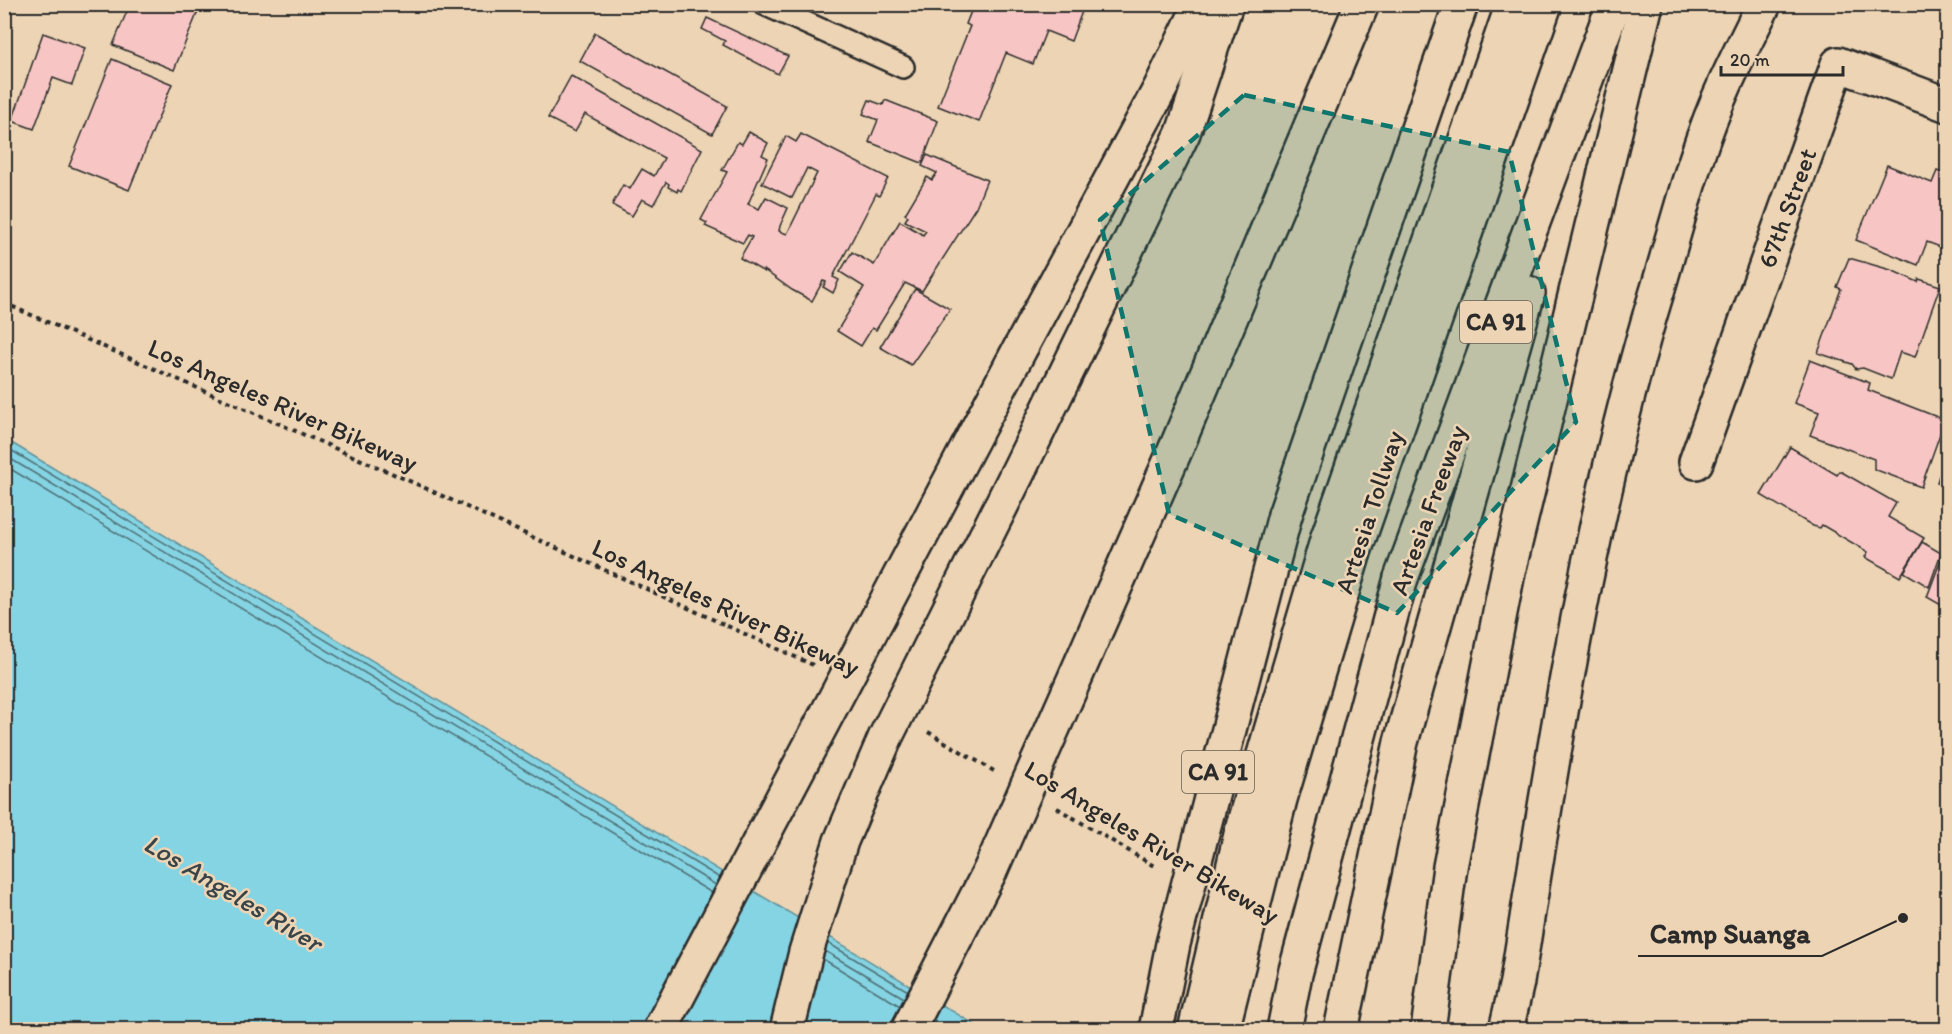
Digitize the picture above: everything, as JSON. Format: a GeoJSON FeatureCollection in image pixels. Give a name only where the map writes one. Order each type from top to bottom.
{"type":"FeatureCollection","features":[{"type":"Feature","properties":{"kind":"main road"},"geometry":{"type":"LineString","coordinates":[[660,1029],[1161,87],[1201,4]]}},
{"type":"Feature","properties":{"kind":"main road"},"geometry":{"type":"LineString","coordinates":[[787,1029],[806,952],[841,841],[886,736],[1064,379],[1183,133],[1226,4]]}},
{"type":"Feature","properties":{"kind":"main road"},"geometry":{"type":"LineString","coordinates":[[929,1029],[990,870],[1178,446],[1362,4]]}},
{"type":"Feature","properties":{"kind":"main road","name":"CA 91"},"geometry":{"type":"LineString","coordinates":[[1155,1029],[1173,944],[1285,515],[1461,4]]}},
{"type":"Feature","properties":{"kind":"main road","name":"Artesia Tollway"},"geometry":{"type":"LineString","coordinates":[[1222,1029],[1341,545],[1513,4]]}},
{"type":"Feature","properties":{"kind":"main road","name":"Artesia Tollway"},"geometry":{"type":"LineString","coordinates":[[1195,1029],[1243,826],[1341,545],[1545,4]]}},
{"type":"Feature","properties":{"kind":"main road","name":"Artesia Freeway"},"geometry":{"type":"LineString","coordinates":[[1284,1029],[1295,974],[1401,578],[1614,4]]}},
{"type":"Feature","properties":{"kind":"main road"},"geometry":{"type":"LineString","coordinates":[[1428,1029],[1450,867],[1508,572],[1646,4]]}},
{"type":"Feature","properties":{"kind":"main road"},"geometry":{"type":"LineString","coordinates":[[1506,1029],[1517,982],[1565,675],[1594,534],[1636,358],[1699,152],[1725,83],[1764,4]]}},
{"type":"Feature","properties":{"kind":"main road","name":"67th Street"},"geometry":{"type":"LineString","coordinates":[[1696,462],[1838,64],[1947,105]]}},
{"type":"Feature","properties":{"kind":"main road"},"geometry":{"type":"LineString","coordinates":[[1341,1029],[1401,742],[1591,66]]}},
{"type":"Feature","properties":{"kind":"main road"},"geometry":{"type":"LineString","coordinates":[[908,1029],[990,870]]}},
{"type":"Feature","properties":{"kind":"main road"},"geometry":{"type":"LineString","coordinates":[[1514,1029],[1517,982]]}},
{"type":"Feature","properties":{"kind":"lane"},"geometry":{"type":"LineString","coordinates":[[764,4],[903,67]]}},
{"type":"Feature","properties":{"kind":"path","name":"Los Angeles River Bikeway"},"geometry":{"type":"LineString","coordinates":[[4,303],[414,483],[814,666]]}},
{"type":"Feature","properties":{"kind":"path","name":"Los Angeles River Bikeway"},"geometry":{"type":"LineString","coordinates":[[925,730],[995,771]]}},
{"type":"Feature","properties":{"kind":"path","name":"Los Angeles River Bikeway"},"geometry":{"type":"LineString","coordinates":[[1056,808],[1157,868]]}},
{"type":"Feature","properties":{"kind":"highlighted area"},"geometry":{"type":"Polygon","coordinates":[[[1244,95],[1509,152],[1576,422],[1397,613],[1169,514],[1100,220],[1244,95]]]}},
{"type":"Feature","properties":{"kind":"water","name":"Los Angeles River"},"geometry":{"type":"Polygon","coordinates":[[[5,439],[982,1029],[5,1029],[5,439]]]}},
{"type":"Feature","properties":{"kind":"building"},"geometry":{"type":"Polygon","coordinates":[[[130,4],[201,4],[174,70],[113,45],[130,4]]]}},
{"type":"Feature","properties":{"kind":"building"},"geometry":{"type":"Polygon","coordinates":[[[974,4],[1084,6],[1071,41],[1046,31],[1033,64],[1006,53],[979,122],[938,106],[970,26],[966,24],[974,4]]]}},
{"type":"Feature","properties":{"kind":"building"},"geometry":{"type":"Polygon","coordinates":[[[707,18],[788,56],[778,74],[723,45],[725,41],[702,29],[707,18]]]}},
{"type":"Feature","properties":{"kind":"building"},"geometry":{"type":"Polygon","coordinates":[[[43,33],[85,48],[72,85],[53,78],[34,129],[12,121],[43,33]]]}},
{"type":"Feature","properties":{"kind":"building"},"geometry":{"type":"Polygon","coordinates":[[[595,33],[727,106],[712,134],[580,61],[595,33]]]}},
{"type":"Feature","properties":{"kind":"building"},"geometry":{"type":"Polygon","coordinates":[[[112,59],[172,84],[129,190],[69,166],[112,59]]]}},
{"type":"Feature","properties":{"kind":"building"},"geometry":{"type":"Polygon","coordinates":[[[571,76],[702,149],[681,191],[678,189],[677,192],[668,187],[669,184],[666,182],[653,205],[642,199],[632,216],[612,205],[623,185],[630,189],[642,169],[654,176],[664,158],[585,114],[575,132],[548,118],[571,76]]]}},
{"type":"Feature","properties":{"kind":"building"},"geometry":{"type":"Polygon","coordinates":[[[869,100],[883,105],[885,100],[938,121],[922,163],[869,142],[878,120],[863,114],[869,100]]]}},
{"type":"Feature","properties":{"kind":"building"},"geometry":{"type":"Polygon","coordinates":[[[749,132],[768,143],[762,155],[768,158],[748,204],[759,209],[766,197],[788,208],[779,231],[787,234],[817,173],[807,168],[792,198],[762,183],[786,136],[796,142],[801,134],[888,178],[879,196],[876,194],[833,277],[839,280],[833,293],[823,287],[826,282],[823,281],[812,301],[792,290],[764,270],[764,272],[740,258],[752,237],[748,235],[743,243],[705,226],[707,223],[701,220],[727,172],[722,170],[738,142],[742,144],[749,132]]]}},
{"type":"Feature","properties":{"kind":"building"},"geometry":{"type":"Polygon","coordinates":[[[927,155],[987,180],[976,207],[922,291],[905,283],[876,330],[872,328],[861,346],[837,331],[864,287],[840,272],[852,252],[874,265],[900,221],[923,235],[926,231],[905,221],[908,216],[905,214],[927,177],[932,180],[937,173],[922,166],[927,155]]]}},
{"type":"Feature","properties":{"kind":"building"},"geometry":{"type":"Polygon","coordinates":[[[1887,165],[1932,183],[1937,171],[1948,175],[1948,250],[1927,242],[1918,265],[1856,240],[1887,165]]]}},
{"type":"Feature","properties":{"kind":"building"},"geometry":{"type":"Polygon","coordinates":[[[1849,258],[1891,270],[1918,282],[1919,279],[1940,286],[1915,357],[1900,352],[1891,379],[1863,368],[1856,369],[1852,364],[1818,353],[1841,289],[1837,287],[1849,258]]]}},
{"type":"Feature","properties":{"kind":"building"},"geometry":{"type":"Polygon","coordinates":[[[915,289],[950,309],[911,365],[880,347],[915,289]]]}},
{"type":"Feature","properties":{"kind":"building"},"geometry":{"type":"Polygon","coordinates":[[[1810,360],[1870,383],[1868,390],[1945,420],[1921,487],[1874,469],[1874,459],[1810,435],[1819,412],[1794,403],[1810,360]]]}},
{"type":"Feature","properties":{"kind":"building"},"geometry":{"type":"Polygon","coordinates":[[[1790,447],[1837,475],[1840,471],[1896,503],[1888,517],[1924,538],[1900,577],[1865,557],[1868,552],[1822,525],[1820,528],[1813,526],[1761,495],[1790,447]]]}},
{"type":"Feature","properties":{"kind":"building"},"geometry":{"type":"Polygon","coordinates":[[[1946,453],[1948,453],[1948,486],[1937,482],[1946,453]]]}},
{"type":"Feature","properties":{"kind":"building"},"geometry":{"type":"Polygon","coordinates":[[[1948,541],[1948,609],[1927,597],[1948,541]]]}},
{"type":"Feature","properties":{"kind":"building"},"geometry":{"type":"Polygon","coordinates":[[[1922,542],[1941,553],[1929,587],[1904,572],[1922,542]]]}},
{"type":"Feature","properties":{"kind":"place","name":"Camp Suanga"},"geometry":{"type":"Point","coordinates":[1903,918]}}]}
